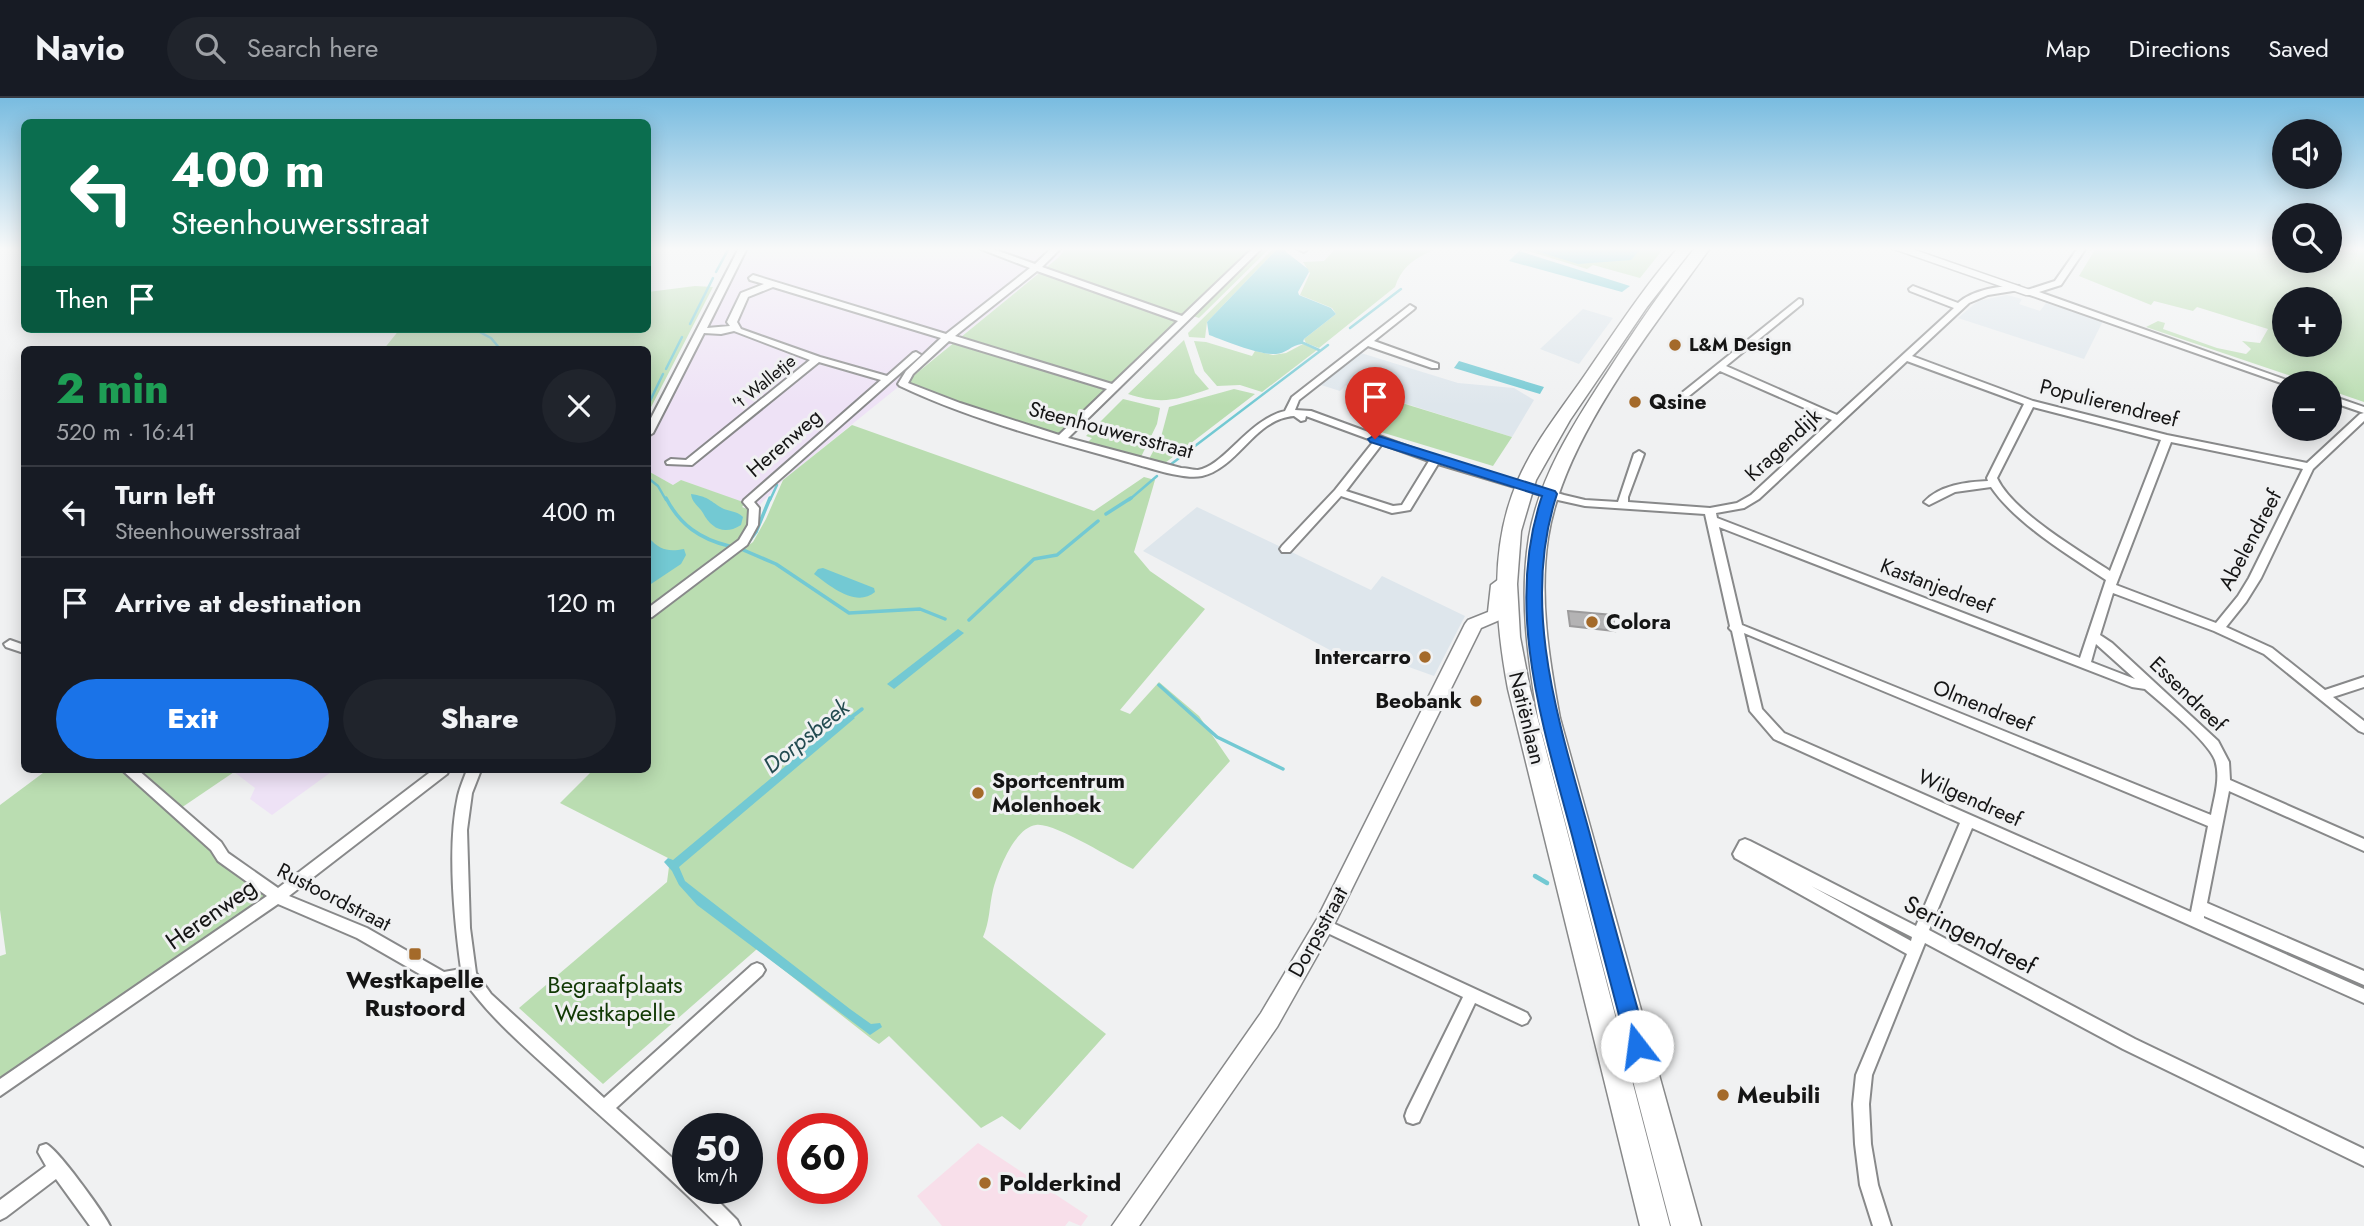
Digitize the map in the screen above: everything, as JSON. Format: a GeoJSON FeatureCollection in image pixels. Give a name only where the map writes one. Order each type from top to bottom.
{"type":"FeatureCollection","features":[{"type":"Feature","properties":{"kind":"main road","name":"Natiënlaan"},"geometry":{"type":"LineString","coordinates":[[1645,301],[1545,448],[1525,487],[1515,520],[1508,568],[1508,634],[1541,776],[1655,1226]]}},
{"type":"Feature","properties":{"kind":"main road","name":"Natiënlaan"},"geometry":{"type":"LineString","coordinates":[[1663,301],[1577,436],[1550,494],[1544,511],[1535,574],[1536,652],[1562,770],[1686,1226]]}},
{"type":"Feature","properties":{"kind":"street"},"geometry":{"type":"LineString","coordinates":[[651,427],[716,301]]}},
{"type":"Feature","properties":{"kind":"street"},"geometry":{"type":"LineString","coordinates":[[701,330],[722,331],[736,328],[732,322],[741,301]]}},
{"type":"Feature","properties":{"kind":"street"},"geometry":{"type":"LineString","coordinates":[[830,301],[1114,388]]}},
{"type":"Feature","properties":{"kind":"street","name":"Herenweg"},"geometry":{"type":"LineString","coordinates":[[651,612],[743,542],[753,525],[754,508],[748,502],[888,379],[991,301]]}},
{"type":"Feature","properties":{"kind":"street"},"geometry":{"type":"LineString","coordinates":[[1130,301],[1184,320]]}},
{"type":"Feature","properties":{"kind":"street"},"geometry":{"type":"LineString","coordinates":[[1061,439],[1204,301]]}},
{"type":"Feature","properties":{"kind":"street"},"geometry":{"type":"LineString","coordinates":[[1945,301],[1960,306]]}},
{"type":"Feature","properties":{"kind":"street","name":"Kragendijk"},"geometry":{"type":"LineString","coordinates":[[1550,494],[1585,503],[1711,515],[1749,502],[1960,306],[1971,301]]}},
{"type":"Feature","properties":{"kind":"street"},"geometry":{"type":"LineString","coordinates":[[2055,301],[2272,377]]}},
{"type":"Feature","properties":{"kind":"street"},"geometry":{"type":"LineString","coordinates":[[1681,398],[1799,302]]}},
{"type":"Feature","properties":{"kind":"street"},"geometry":{"type":"LineString","coordinates":[[1410,308],[1295,399],[1293,413],[1302,419],[1367,441],[1377,440],[1550,494]]}},
{"type":"Feature","properties":{"kind":"street","name":"'t Walletje"},"geometry":{"type":"LineString","coordinates":[[736,328],[817,359]]}},
{"type":"Feature","properties":{"kind":"street","name":"Steenhouwersstraat"},"geometry":{"type":"LineString","coordinates":[[945,335],[906,374],[903,384],[1061,439],[1178,471],[1198,473],[1207,469],[1273,418],[1293,413]]}},
{"type":"Feature","properties":{"kind":"street"},"geometry":{"type":"LineString","coordinates":[[1367,342],[1435,366]]}},
{"type":"Feature","properties":{"kind":"street","name":"Populierendreef"},"geometry":{"type":"LineString","coordinates":[[1905,358],[2030,403],[2167,438],[2309,467]]}},
{"type":"Feature","properties":{"kind":"street"},"geometry":{"type":"LineString","coordinates":[[817,359],[888,379]]}},
{"type":"Feature","properties":{"kind":"street","name":"'t Walletje"},"geometry":{"type":"LineString","coordinates":[[671,463],[688,463],[817,359]]}},
{"type":"Feature","properties":{"kind":"street"},"geometry":{"type":"LineString","coordinates":[[1719,367],[1838,419]]}},
{"type":"Feature","properties":{"kind":"street"},"geometry":{"type":"LineString","coordinates":[[2342,402],[2364,410]]}},
{"type":"Feature","properties":{"kind":"street"},"geometry":{"type":"LineString","coordinates":[[2030,403],[1992,478],[1993,484],[2006,500],[2111,583],[2268,651],[2364,728]]}},
{"type":"Feature","properties":{"kind":"street","name":"Abelendreef"},"geometry":{"type":"LineString","coordinates":[[2218,628],[2255,578],[2309,467],[2364,416]]}},
{"type":"Feature","properties":{"kind":"street"},"geometry":{"type":"LineString","coordinates":[[2084,664],[2111,583],[2167,438]]}},
{"type":"Feature","properties":{"kind":"street"},"geometry":{"type":"LineString","coordinates":[[1286,549],[1339,492],[1377,440]]}},
{"type":"Feature","properties":{"kind":"street"},"geometry":{"type":"LineString","coordinates":[[1623,506],[1623,497],[1639,454]]}},
{"type":"Feature","properties":{"kind":"street"},"geometry":{"type":"LineString","coordinates":[[1339,492],[1392,510],[1406,508],[1435,460]]}},
{"type":"Feature","properties":{"kind":"street"},"geometry":{"type":"LineString","coordinates":[[1929,502],[1938,494],[1974,485],[1993,484]]}},
{"type":"Feature","properties":{"kind":"street","name":"Wilgendreef"},"geometry":{"type":"LineString","coordinates":[[1711,515],[1756,711],[1779,736],[1968,820],[2364,978]]}},
{"type":"Feature","properties":{"kind":"street","name":"Kastanjedreef"},"geometry":{"type":"LineString","coordinates":[[1711,515],[2084,664],[2136,684],[2148,684]]}},
{"type":"Feature","properties":{"kind":"street","name":"Dorpsstraat"},"geometry":{"type":"LineString","coordinates":[[1124,1226],[1269,1020],[1324,925],[1474,624],[1485,622],[1496,615],[1499,576],[1508,568]]}},
{"type":"Feature","properties":{"kind":"street"},"geometry":{"type":"LineString","coordinates":[[1485,622],[1500,626],[1508,634]]}},
{"type":"Feature","properties":{"kind":"street","name":"Olmendreef"},"geometry":{"type":"LineString","coordinates":[[1735,628],[1745,629],[2215,823]]}},
{"type":"Feature","properties":{"kind":"street","name":"Essendreef"},"geometry":{"type":"LineString","coordinates":[[2093,636],[2213,745],[2222,762],[2224,783],[2198,914]]}},
{"type":"Feature","properties":{"kind":"street"},"geometry":{"type":"LineString","coordinates":[[10,644],[21,648]]}},
{"type":"Feature","properties":{"kind":"street"},"geometry":{"type":"LineString","coordinates":[[2324,695],[2364,682]]}},
{"type":"Feature","properties":{"kind":"street","name":"Rustoordstraat"},"geometry":{"type":"LineString","coordinates":[[133,773],[216,846],[223,857],[278,896],[362,933],[442,979],[469,975]]}},
{"type":"Feature","properties":{"kind":"street","name":"Herenweg"},"geometry":{"type":"LineString","coordinates":[[0,1088],[278,896],[438,773]]}},
{"type":"Feature","properties":{"kind":"street"},"geometry":{"type":"LineString","coordinates":[[473,773],[465,793],[460,830],[463,929],[469,975],[485,999],[672,1170]]}},
{"type":"Feature","properties":{"kind":"street"},"geometry":{"type":"LineString","coordinates":[[2224,783],[2364,845]]}},
{"type":"Feature","properties":{"kind":"street"},"geometry":{"type":"LineString","coordinates":[[1882,1226],[1869,1185],[1863,1144],[1861,1104],[1864,1074],[1968,820]]}},
{"type":"Feature","properties":{"kind":"street","name":"Seringendreef"},"geometry":{"type":"LineString","coordinates":[[1916,951],[1740,854],[1745,845],[1909,930],[1920,933],[2129,1044],[2364,1158]]}},
{"type":"Feature","properties":{"kind":"street","name":"Wilgendreef"},"geometry":{"type":"LineString","coordinates":[[2198,914],[2364,996]]}},
{"type":"Feature","properties":{"kind":"street"},"geometry":{"type":"LineString","coordinates":[[1324,925],[1522,1018]]}},
{"type":"Feature","properties":{"kind":"street"},"geometry":{"type":"LineString","coordinates":[[604,1108],[757,970]]}},
{"type":"Feature","properties":{"kind":"street"},"geometry":{"type":"LineString","coordinates":[[1413,1116],[1472,993]]}},
{"type":"Feature","properties":{"kind":"street"},"geometry":{"type":"LineString","coordinates":[[46,1152],[101,1226]]}},
{"type":"Feature","properties":{"kind":"street"},"geometry":{"type":"LineString","coordinates":[[0,1211],[58,1167]]}},
{"type":"Feature","properties":{"kind":"street"},"geometry":{"type":"LineString","coordinates":[[709,1204],[731,1226]]}},
{"type":"Feature","properties":{"kind":"shaded area"},"geometry":{"type":"Polygon","coordinates":[[[720,301],[1005,301],[783,480],[757,508],[681,480],[673,485],[651,473],[651,438],[720,301]]]}},
{"type":"Feature","properties":{"kind":"shaded area"},"geometry":{"type":"Polygon","coordinates":[[[1978,301],[2021,301],[2019,304],[2040,311],[2046,303],[2103,321],[2084,359],[1958,318],[1978,301]]]}},
{"type":"Feature","properties":{"kind":"shaded area"},"geometry":{"type":"Polygon","coordinates":[[[1583,309],[1613,318],[1579,364],[1540,349],[1583,309]]]}},
{"type":"Feature","properties":{"kind":"shaded area"},"geometry":{"type":"Polygon","coordinates":[[[1361,353],[1458,383],[1514,388],[1534,400],[1512,437],[1346,385],[1340,391],[1321,385],[1361,353]]]}},
{"type":"Feature","properties":{"kind":"shaded area"},"geometry":{"type":"Polygon","coordinates":[[[1197,507],[1371,590],[1382,576],[1465,616],[1434,676],[1392,661],[1386,668],[1353,650],[1345,658],[1143,551],[1197,507]]]}},
{"type":"Feature","properties":{"kind":"shaded area"},"geometry":{"type":"Polygon","coordinates":[[[235,773],[330,773],[272,815],[250,799],[255,788],[235,773]]]}},
{"type":"Feature","properties":{"kind":"shaded area","name":"Polderkind"},"geometry":{"type":"Polygon","coordinates":[[[978,1143],[1088,1216],[1081,1226],[1069,1221],[1065,1226],[942,1226],[917,1196],[978,1143]]]}},
{"type":"Feature","properties":{"kind":"green space"},"geometry":{"type":"Polygon","coordinates":[[[651,301],[706,301],[651,407],[651,346],[386,346],[397,333],[651,333],[651,301]]]}},
{"type":"Feature","properties":{"kind":"green space"},"geometry":{"type":"Polygon","coordinates":[[[1006,301],[1198,301],[1054,438],[901,386],[1006,301]]]}},
{"type":"Feature","properties":{"kind":"green space"},"geometry":{"type":"Polygon","coordinates":[[[1209,301],[1217,301],[1199,318],[1193,316],[1209,301]]]}},
{"type":"Feature","properties":{"kind":"green space"},"geometry":{"type":"Polygon","coordinates":[[[1221,301],[1227,301],[1207,322],[1205,338],[1189,337],[1188,333],[1221,301]]]}},
{"type":"Feature","properties":{"kind":"green space"},"geometry":{"type":"Polygon","coordinates":[[[1314,301],[1378,301],[1319,348],[1306,343],[1304,339],[1336,314],[1332,308],[1314,301]]]}},
{"type":"Feature","properties":{"kind":"green space"},"geometry":{"type":"Polygon","coordinates":[[[2140,301],[2272,301],[2272,357],[2342,357],[2342,301],[2364,301],[2364,402],[2342,394],[2342,371],[2276,371],[2146,327],[2158,321],[2165,323],[2163,329],[2217,348],[2246,354],[2251,349],[2242,341],[2260,343],[2268,329],[2197,307],[2193,311],[2154,301],[2151,305],[2140,301]]]}},
{"type":"Feature","properties":{"kind":"green space"},"geometry":{"type":"Polygon","coordinates":[[[1184,340],[1195,373],[1209,389],[1169,400],[1128,394],[1184,340]]]}},
{"type":"Feature","properties":{"kind":"green space"},"geometry":{"type":"Polygon","coordinates":[[[1194,341],[1252,356],[1255,351],[1273,355],[1286,353],[1303,344],[1317,350],[1262,392],[1240,385],[1217,386],[1204,371],[1194,341]]]}},
{"type":"Feature","properties":{"kind":"green space"},"geometry":{"type":"Polygon","coordinates":[[[1234,389],[1255,394],[1165,463],[1149,459],[1161,437],[1169,407],[1234,389]]]}},
{"type":"Feature","properties":{"kind":"green space"},"geometry":{"type":"Polygon","coordinates":[[[1376,395],[1512,437],[1493,466],[1361,426],[1376,395]]]}},
{"type":"Feature","properties":{"kind":"green space"},"geometry":{"type":"Polygon","coordinates":[[[1123,399],[1160,408],[1157,424],[1141,457],[1088,442],[1092,438],[1086,436],[1123,399]]]}},
{"type":"Feature","properties":{"kind":"green space","name":"Sportcentrum Molenhoek"},"geometry":{"type":"Polygon","coordinates":[[[852,425],[1094,511],[1144,477],[1155,480],[1134,552],[1150,571],[1205,609],[1120,710],[1130,714],[1159,682],[1199,716],[1230,761],[1133,869],[1056,829],[1036,825],[1028,828],[1014,842],[999,872],[983,937],[1106,1034],[1020,1130],[1002,1116],[981,1128],[889,1036],[879,1044],[757,949],[603,1084],[519,1008],[667,882],[670,859],[560,803],[590,773],[651,773],[651,619],[753,542],[783,480],[852,425]]]}},
{"type":"Feature","properties":{"kind":"green space"},"geometry":{"type":"Polygon","coordinates":[[[651,473],[673,485],[681,480],[746,503],[742,507],[750,510],[748,528],[737,541],[651,607],[651,473]]]}},
{"type":"Feature","properties":{"kind":"green space"},"geometry":{"type":"Polygon","coordinates":[[[43,773],[127,773],[214,851],[214,854],[272,896],[0,1084],[0,956],[6,954],[0,910],[0,805],[43,773]]]}},
{"type":"Feature","properties":{"kind":"green space"},"geometry":{"type":"Polygon","coordinates":[[[137,773],[233,773],[178,810],[137,773]]]}},
{"type":"Feature","properties":{"kind":"water"},"geometry":{"type":"Polygon","coordinates":[[[1227,301],[1313,301],[1331,308],[1336,314],[1304,339],[1302,344],[1280,354],[1251,350],[1209,335],[1207,322],[1227,301]]]}},
{"type":"Feature","properties":{"kind":"water"},"geometry":{"type":"Polygon","coordinates":[[[1459,361],[1544,387],[1540,394],[1454,368],[1459,361]]]}},
{"type":"Feature","properties":{"kind":"water"},"geometry":{"type":"Polygon","coordinates":[[[691,494],[705,497],[740,515],[743,517],[741,525],[729,530],[714,526],[694,502],[691,494]]]}},
{"type":"Feature","properties":{"kind":"water"},"geometry":{"type":"Polygon","coordinates":[[[651,540],[665,549],[684,549],[686,555],[681,564],[651,584],[651,540]]]}},
{"type":"Feature","properties":{"kind":"water"},"geometry":{"type":"Polygon","coordinates":[[[823,568],[874,588],[875,592],[860,598],[843,593],[814,574],[823,568]]]}},
{"type":"Feature","properties":{"kind":"water"},"geometry":{"type":"Polygon","coordinates":[[[958,629],[964,633],[894,689],[887,684],[958,629]]]}},
{"type":"Feature","properties":{"kind":"water"},"geometry":{"type":"Polygon","coordinates":[[[848,714],[855,718],[679,867],[685,881],[699,892],[850,1009],[871,1024],[880,1023],[882,1027],[870,1035],[697,905],[679,885],[664,862],[668,858],[673,860],[848,714]]]}},
{"type":"Feature","properties":{"kind":"building","name":"Colora"},"geometry":{"type":"Polygon","coordinates":[[[1568,611],[1613,615],[1615,631],[1570,626],[1568,611]]]}},
{"type":"Feature","properties":{"kind":"waterway"},"geometry":{"type":"LineString","coordinates":[[690,324],[702,301]]}},
{"type":"Feature","properties":{"kind":"waterway"},"geometry":{"type":"LineString","coordinates":[[1350,328],[1386,301]]}},
{"type":"Feature","properties":{"kind":"waterway"},"geometry":{"type":"LineString","coordinates":[[482,333],[498,346]]}},
{"type":"Feature","properties":{"kind":"waterway"},"geometry":{"type":"LineString","coordinates":[[666,369],[682,337]]}},
{"type":"Feature","properties":{"kind":"waterway"},"geometry":{"type":"LineString","coordinates":[[1301,342],[1319,350]]}},
{"type":"Feature","properties":{"kind":"waterway"},"geometry":{"type":"LineString","coordinates":[[1170,465],[1328,345]]}},
{"type":"Feature","properties":{"kind":"waterway"},"geometry":{"type":"LineString","coordinates":[[651,399],[663,374]]}},
{"type":"Feature","properties":{"kind":"waterway"},"geometry":{"type":"LineString","coordinates":[[1129,500],[1157,476]]}},
{"type":"Feature","properties":{"kind":"waterway"},"geometry":{"type":"LineString","coordinates":[[651,480],[658,486],[666,500]]}},
{"type":"Feature","properties":{"kind":"waterway"},"geometry":{"type":"LineString","coordinates":[[770,500],[777,485]]}},
{"type":"Feature","properties":{"kind":"waterway"},"geometry":{"type":"LineString","coordinates":[[666,498],[692,530],[729,546]]}},
{"type":"Feature","properties":{"kind":"waterway"},"geometry":{"type":"LineString","coordinates":[[746,545],[756,532],[770,498]]}},
{"type":"Feature","properties":{"kind":"waterway"},"geometry":{"type":"LineString","coordinates":[[1106,514],[1131,498]]}},
{"type":"Feature","properties":{"kind":"waterway"},"geometry":{"type":"LineString","coordinates":[[969,620],[1034,559],[1057,555],[1098,521]]}},
{"type":"Feature","properties":{"kind":"waterway"},"geometry":{"type":"LineString","coordinates":[[741,549],[776,564],[849,613],[920,609],[945,619]]}},
{"type":"Feature","properties":{"kind":"waterway"},"geometry":{"type":"LineString","coordinates":[[1159,685],[1217,737],[1283,769]]}},
{"type":"Feature","properties":{"kind":"waterway","name":"Dorpsbeek"},"geometry":{"type":"LineString","coordinates":[[849,719],[862,709]]}},
{"type":"Feature","properties":{"kind":"waterway"},"geometry":{"type":"LineString","coordinates":[[1535,876],[1547,883]]}},
{"type":"Feature","properties":{"kind":"place","name":"L&M Design"},"geometry":{"type":"Point","coordinates":[1675,345]}},
{"type":"Feature","properties":{"kind":"place","name":"Qsine"},"geometry":{"type":"Point","coordinates":[1635,402]}},
{"type":"Feature","properties":{"kind":"place","name":"Colora"},"geometry":{"type":"Point","coordinates":[1592,622]}},
{"type":"Feature","properties":{"kind":"place","name":"Intercarro"},"geometry":{"type":"Point","coordinates":[1425,657]}},
{"type":"Feature","properties":{"kind":"place","name":"Beobank"},"geometry":{"type":"Point","coordinates":[1476,701]}},
{"type":"Feature","properties":{"kind":"place","name":"Sportcentrum Molenhoek"},"geometry":{"type":"Point","coordinates":[978,793]}},
{"type":"Feature","properties":{"kind":"place","name":"Westkapelle Rustoord"},"geometry":{"type":"Point","coordinates":[415,954]}},
{"type":"Feature","properties":{"kind":"place","name":"Meubili"},"geometry":{"type":"Point","coordinates":[1723,1095]}},
{"type":"Feature","properties":{"kind":"place","name":"Polderkind"},"geometry":{"type":"Point","coordinates":[985,1183]}},
{"type":"Feature","properties":{"kind":"route"},"geometry":{"type":"LineString","coordinates":[[1375,439],[1550,494],[1544,511],[1535,574],[1536,652],[1562,770],[1637,1046]]}},
{"type":"Feature","properties":{"kind":"park label","name":"Begraafplaats Westkapelle"},"geometry":{"type":"Point","coordinates":[615,999]}}]}
